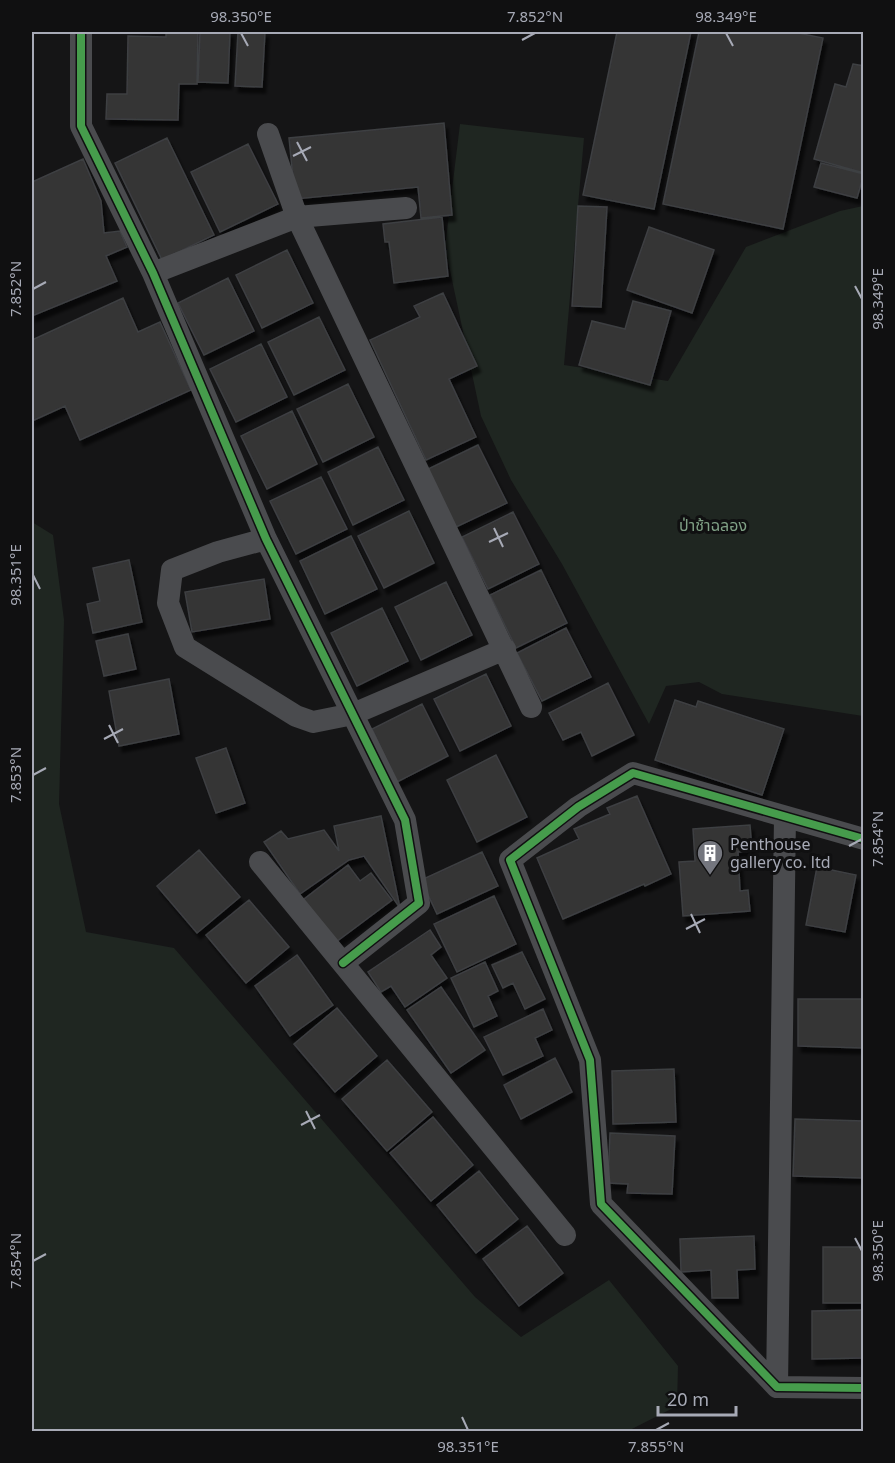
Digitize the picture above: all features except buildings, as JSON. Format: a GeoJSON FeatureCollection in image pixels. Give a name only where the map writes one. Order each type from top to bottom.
{"type":"FeatureCollection","features":[{"type":"Feature","properties":{"kind":"street"},"geometry":{"type":"LineString","coordinates":[[81,32],[81,126],[153,273],[266,539],[405,820],[419,903],[343,963]]}},
{"type":"Feature","properties":{"kind":"street"},"geometry":{"type":"LineString","coordinates":[[268,134],[297,217],[531,707]]}},
{"type":"Feature","properties":{"kind":"street"},"geometry":{"type":"LineString","coordinates":[[153,273],[297,217],[406,208]]}},
{"type":"Feature","properties":{"kind":"street"},"geometry":{"type":"LineString","coordinates":[[266,539],[218,552],[172,570],[168,603],[185,647],[296,716],[313,722],[353,714],[505,649]]}},
{"type":"Feature","properties":{"kind":"street"},"geometry":{"type":"LineString","coordinates":[[864,839],[633,773],[579,807],[510,860],[590,1060],[601,1204],[777,1387],[864,1388]]}},
{"type":"Feature","properties":{"kind":"street"},"geometry":{"type":"LineString","coordinates":[[777,1387],[785,817]]}},
{"type":"Feature","properties":{"kind":"street"},"geometry":{"type":"LineString","coordinates":[[260,862],[565,1235]]}},
{"type":"Feature","properties":{"kind":"green space","name":"ป่าช้าฉลอง"},"geometry":{"type":"Polygon","coordinates":[[[460,124],[584,138],[564,365],[668,381],[746,247],[840,211],[863,206],[863,716],[722,694],[699,682],[666,686],[649,724],[562,564],[511,480],[481,416],[445,247],[460,124]]]}},
{"type":"Feature","properties":{"kind":"green space"},"geometry":{"type":"Polygon","coordinates":[[[32,522],[53,535],[64,620],[59,804],[86,932],[174,948],[475,1297],[521,1337],[609,1280],[678,1366],[677,1406],[626,1432],[43,1432],[32,1429],[32,522]]]}},
{"type":"Feature","properties":{"kind":"cycle path"},"geometry":{"type":"LineString","coordinates":[[81,32],[81,126],[153,273],[266,539],[405,820],[419,903],[343,963]]}},
{"type":"Feature","properties":{"kind":"cycle path"},"geometry":{"type":"LineString","coordinates":[[864,839],[633,773],[578,807],[510,860],[590,1060],[601,1204],[777,1387],[864,1388]]}},
{"type":"Feature","properties":{"kind":"place","name":"Penthouse gallery co. ltd"},"geometry":{"type":"Point","coordinates":[710,876]}}]}
